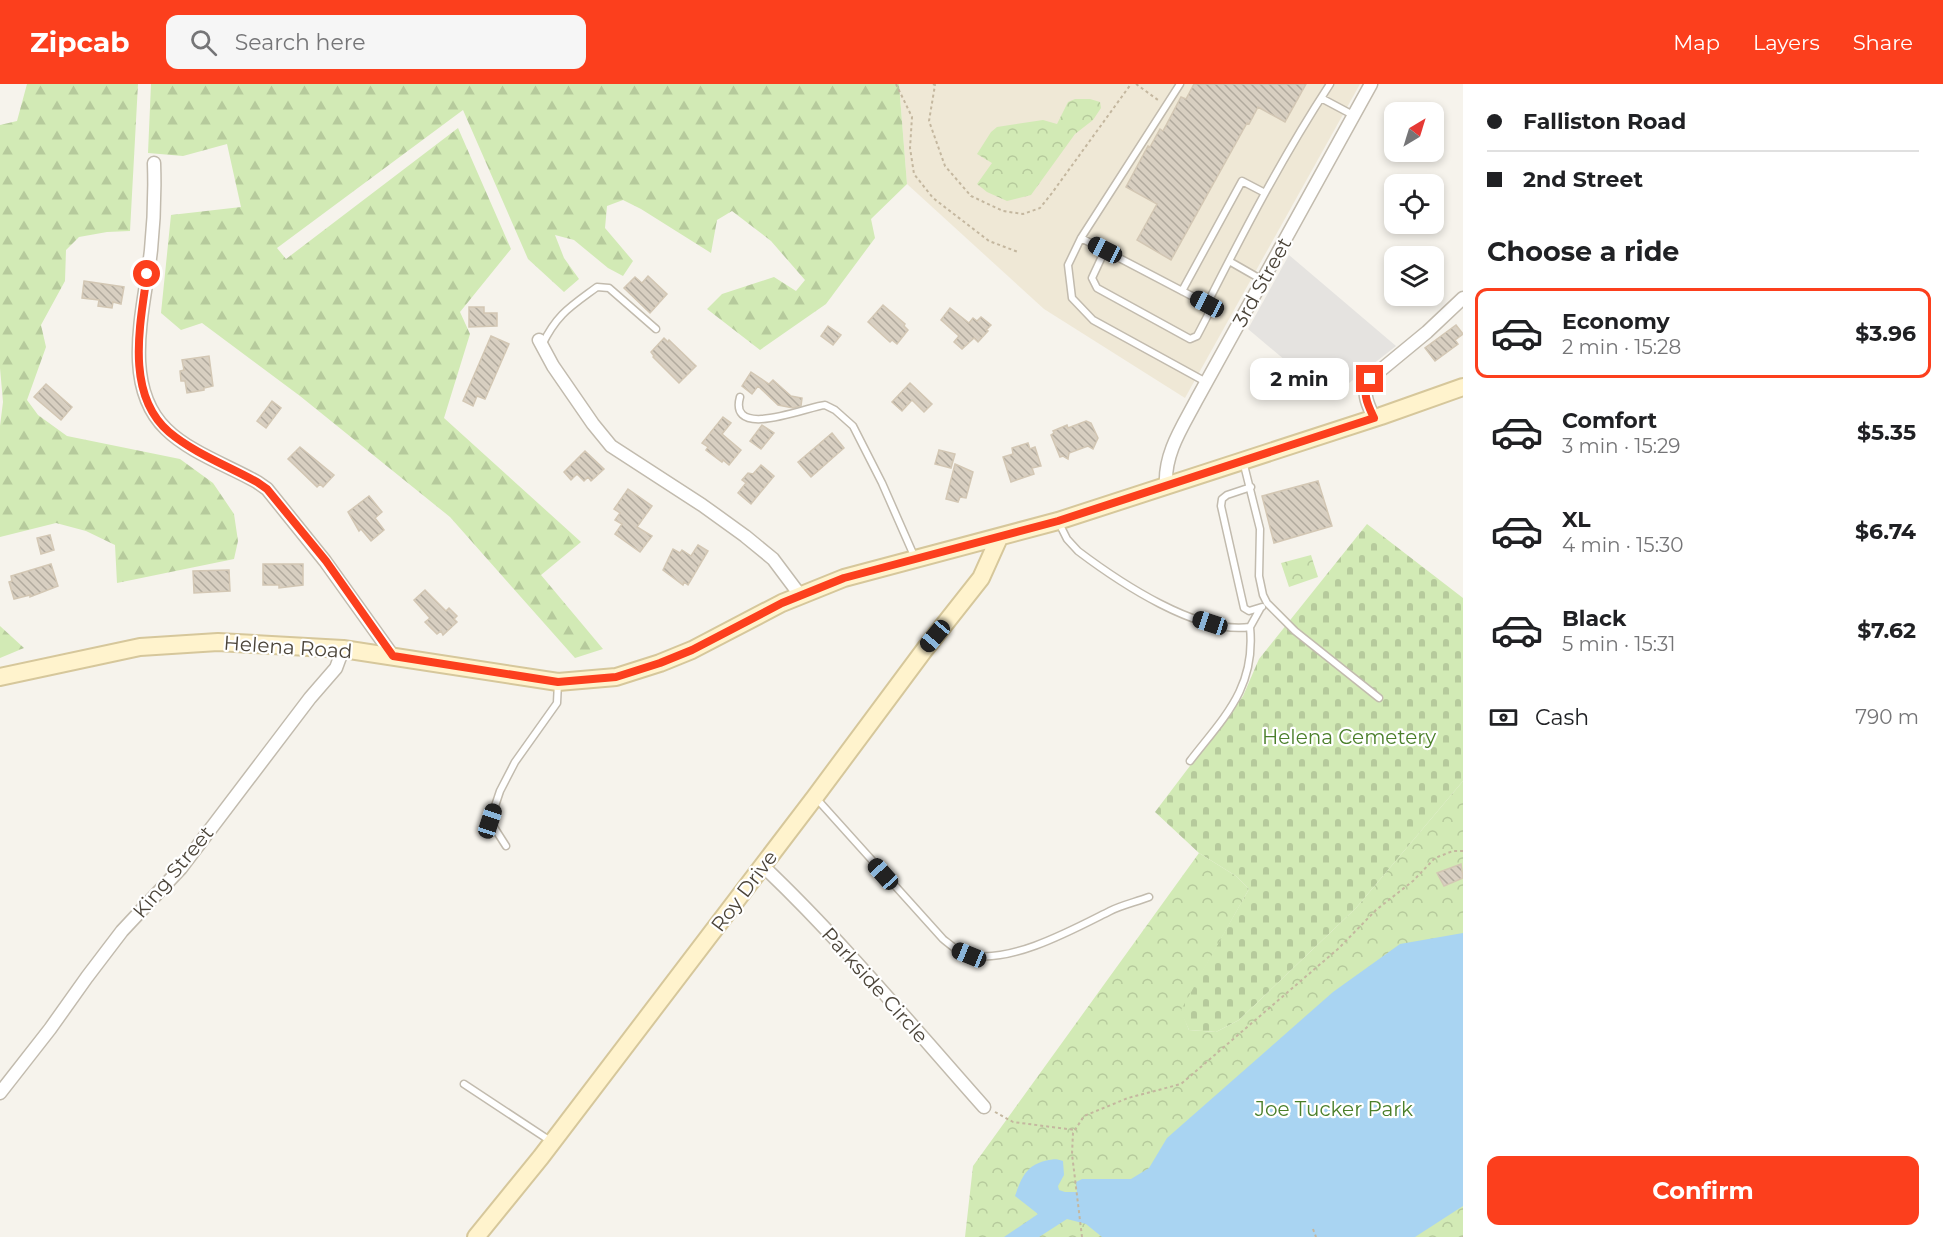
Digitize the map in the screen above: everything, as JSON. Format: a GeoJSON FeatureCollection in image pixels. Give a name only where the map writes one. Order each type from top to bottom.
{"type":"FeatureCollection","features":[{"type":"Feature","properties":{"kind":"main road","name":"Helena Road"},"geometry":{"type":"LineString","coordinates":[[0,677],[108,652],[176,643],[229,642],[343,649],[558,682],[616,677],[692,650],[800,595],[844,578],[1058,521],[1462,391]]}},
{"type":"Feature","properties":{"kind":"main road","name":"Roy Drive"},"geometry":{"type":"LineString","coordinates":[[476,1237],[552,1143],[981,578],[999,537]]}},
{"type":"Feature","properties":{"kind":"street","name":"3rd Street"},"geometry":{"type":"LineString","coordinates":[[1166,485],[1167,463],[1172,448],[1206,382],[1264,281],[1371,84]]}},
{"type":"Feature","properties":{"kind":"street"},"geometry":{"type":"LineString","coordinates":[[154,163],[154,224],[139,340],[140,366],[146,403],[159,422],[174,436],[267,489],[326,561],[393,656]]}},
{"type":"Feature","properties":{"kind":"street"},"geometry":{"type":"LineString","coordinates":[[1374,418],[1365,396],[1366,386],[1370,379],[1427,332],[1463,298]]}},
{"type":"Feature","properties":{"kind":"street"},"geometry":{"type":"LineString","coordinates":[[540,343],[586,415],[612,446],[745,536],[773,559],[800,595]]}},
{"type":"Feature","properties":{"kind":"street","name":"King Street"},"geometry":{"type":"LineString","coordinates":[[0,1093],[122,931],[181,868],[310,698],[336,668],[343,649]]}},
{"type":"Feature","properties":{"kind":"street","name":"Parkside Circle"},"geometry":{"type":"LineString","coordinates":[[763,866],[881,991],[984,1107]]}},
{"type":"Feature","properties":{"kind":"lane"},"geometry":{"type":"LineString","coordinates":[[1180,84],[1081,238],[1068,265],[1072,298],[1093,320],[1206,382]]}},
{"type":"Feature","properties":{"kind":"lane"},"geometry":{"type":"LineString","coordinates":[[1105,250],[1092,278],[1097,288],[1190,339],[1197,336],[1209,313],[1207,304],[1229,261],[1304,124],[1330,84]]}},
{"type":"Feature","properties":{"kind":"lane"},"geometry":{"type":"LineString","coordinates":[[1321,98],[1353,116]]}},
{"type":"Feature","properties":{"kind":"lane"},"geometry":{"type":"LineString","coordinates":[[1182,291],[1242,181],[1265,193]]}},
{"type":"Feature","properties":{"kind":"lane"},"geometry":{"type":"LineString","coordinates":[[1081,238],[1207,304]]}},
{"type":"Feature","properties":{"kind":"lane"},"geometry":{"type":"LineString","coordinates":[[1229,261],[1264,281]]}},
{"type":"Feature","properties":{"kind":"lane"},"geometry":{"type":"LineString","coordinates":[[540,343],[551,325],[564,312],[597,287],[609,288],[656,329]]}},
{"type":"Feature","properties":{"kind":"lane"},"geometry":{"type":"LineString","coordinates":[[740,397],[739,410],[742,415],[749,418],[782,416],[825,405],[835,410],[853,426],[915,559]]}},
{"type":"Feature","properties":{"kind":"lane"},"geometry":{"type":"LineString","coordinates":[[1242,460],[1251,487],[1261,538],[1259,576],[1267,603],[1295,632],[1379,698]]}},
{"type":"Feature","properties":{"kind":"lane"},"geometry":{"type":"LineString","coordinates":[[1251,487],[1227,495],[1222,500],[1221,506],[1243,605],[1249,611],[1260,609]]}},
{"type":"Feature","properties":{"kind":"lane"},"geometry":{"type":"LineString","coordinates":[[1058,521],[1067,539],[1078,551],[1145,596],[1185,615],[1210,623],[1239,629],[1250,627]]}},
{"type":"Feature","properties":{"kind":"lane"},"geometry":{"type":"LineString","coordinates":[[1190,761],[1228,712],[1247,676],[1252,654],[1250,627],[1260,609],[1267,603]]}},
{"type":"Feature","properties":{"kind":"lane"},"geometry":{"type":"LineString","coordinates":[[506,846],[490,821],[500,791],[515,762],[557,703],[558,682]]}},
{"type":"Feature","properties":{"kind":"lane"},"geometry":{"type":"LineString","coordinates":[[815,797],[943,939],[957,950],[969,955],[994,956],[1048,941],[1110,911],[1149,897]]}},
{"type":"Feature","properties":{"kind":"lane"},"geometry":{"type":"LineString","coordinates":[[464,1084],[552,1143]]}},
{"type":"Feature","properties":{"kind":"path"},"geometry":{"type":"LineString","coordinates":[[896,84],[912,117],[910,147],[914,174],[933,198],[989,242],[1018,252]]}},
{"type":"Feature","properties":{"kind":"path"},"geometry":{"type":"LineString","coordinates":[[934,84],[929,121],[945,166],[971,195],[1003,211],[1023,214],[1040,208],[1131,84]]}},
{"type":"Feature","properties":{"kind":"path"},"geometry":{"type":"LineString","coordinates":[[1136,84],[1166,105]]}},
{"type":"Feature","properties":{"kind":"path"},"geometry":{"type":"LineString","coordinates":[[1082,1237],[1072,1154],[1073,1133],[1084,1116],[1128,1098],[1181,1084],[1339,948],[1376,910],[1413,881],[1435,858],[1453,851],[1463,851]]}},
{"type":"Feature","properties":{"kind":"path"},"geometry":{"type":"LineString","coordinates":[[984,1107],[1013,1122],[1075,1130]]}},
{"type":"Feature","properties":{"kind":"path"},"geometry":{"type":"LineString","coordinates":[[1312,1229],[1316,1237]]}},
{"type":"Feature","properties":{"kind":"shaded area"},"geometry":{"type":"Polygon","coordinates":[[[899,84],[1360,84],[1185,398],[1044,309],[907,184],[899,84]]]}},
{"type":"Feature","properties":{"kind":"shaded area"},"geometry":{"type":"Polygon","coordinates":[[[1289,255],[1396,346],[1330,398],[1248,329],[1289,255]]]}},
{"type":"Feature","properties":{"kind":"green space"},"geometry":{"type":"Polygon","coordinates":[[[27,84],[138,84],[130,231],[79,237],[66,250],[65,281],[41,325],[46,347],[27,400],[38,415],[67,436],[180,459],[213,483],[234,514],[238,541],[234,559],[117,583],[115,545],[86,531],[56,523],[0,537],[0,426],[3,402],[0,368],[0,125],[17,121],[27,84]]]}},
{"type":"Feature","properties":{"kind":"green space"},"geometry":{"type":"Polygon","coordinates":[[[151,84],[899,84],[907,184],[871,219],[875,238],[826,304],[760,350],[707,309],[722,294],[774,277],[796,291],[805,280],[771,241],[732,211],[717,220],[711,253],[623,200],[607,206],[605,228],[633,261],[623,276],[608,268],[574,240],[555,235],[564,258],[579,279],[564,292],[528,259],[463,110],[277,248],[286,259],[458,128],[511,249],[460,312],[470,334],[444,418],[581,542],[541,575],[603,649],[575,658],[450,517],[300,396],[202,323],[181,330],[161,313],[171,215],[241,207],[227,144],[183,156],[148,153],[151,84]]]}},
{"type":"Feature","properties":{"kind":"green space"},"geometry":{"type":"Polygon","coordinates":[[[1075,99],[1100,102],[1101,108],[1093,120],[1075,134],[1031,195],[1007,201],[987,192],[977,184],[992,163],[977,154],[991,132],[997,127],[1043,120],[1057,124],[1068,102],[1075,99]]]}},
{"type":"Feature","properties":{"kind":"green space","name":"Helena Cemetery"},"geometry":{"type":"Polygon","coordinates":[[[1367,524],[1463,598],[1463,781],[1356,908],[1239,1020],[1216,1032],[1189,1030],[1180,1010],[1249,889],[1236,876],[1199,853],[1155,812],[1243,696],[1259,659],[1367,524]]]}},
{"type":"Feature","properties":{"kind":"green space"},"geometry":{"type":"Polygon","coordinates":[[[1311,555],[1318,577],[1289,587],[1281,563],[1311,555]]]}},
{"type":"Feature","properties":{"kind":"green space"},"geometry":{"type":"Polygon","coordinates":[[[0,626],[24,648],[0,658],[0,626]]]}},
{"type":"Feature","properties":{"kind":"green space","name":"Joe Tucker Park"},"geometry":{"type":"Polygon","coordinates":[[[1463,781],[1463,1237],[965,1237],[973,1166],[1199,853],[1236,876],[1249,889],[1181,1010],[1189,1030],[1216,1032],[1239,1020],[1356,908],[1463,781]]]}},
{"type":"Feature","properties":{"kind":"water"},"geometry":{"type":"Polygon","coordinates":[[[1463,933],[1463,1206],[1415,1237],[1102,1237],[1086,1224],[1067,1219],[1039,1237],[1004,1237],[1038,1214],[1015,1196],[1026,1172],[1035,1164],[1051,1160],[1063,1161],[1064,1175],[1058,1186],[1059,1190],[1065,1192],[1077,1192],[1076,1182],[1082,1179],[1131,1179],[1149,1168],[1167,1138],[1333,992],[1400,944],[1463,933]]]}},
{"type":"Feature","properties":{"kind":"building"},"geometry":{"type":"Polygon","coordinates":[[[1194,84],[1306,84],[1285,122],[1258,107],[1171,260],[1137,240],[1157,204],[1126,187],[1148,146],[1150,147],[1160,129],[1163,131],[1181,97],[1186,99],[1194,84]]]}},
{"type":"Feature","properties":{"kind":"building"},"geometry":{"type":"Polygon","coordinates":[[[648,276],[667,294],[650,313],[624,288],[635,277],[642,283],[648,276]]]}},
{"type":"Feature","properties":{"kind":"building"},"geometry":{"type":"Polygon","coordinates":[[[84,281],[124,287],[121,304],[113,302],[112,308],[98,306],[99,300],[82,298],[84,281]]]}},
{"type":"Feature","properties":{"kind":"building"},"geometry":{"type":"Polygon","coordinates":[[[883,305],[905,324],[908,330],[897,344],[892,340],[890,342],[868,322],[883,305]]]}},
{"type":"Feature","properties":{"kind":"building"},"geometry":{"type":"Polygon","coordinates":[[[469,307],[484,307],[484,313],[497,313],[497,326],[469,327],[469,307]]]}},
{"type":"Feature","properties":{"kind":"building"},"geometry":{"type":"Polygon","coordinates":[[[950,308],[969,323],[973,318],[977,321],[981,317],[991,325],[986,330],[988,331],[978,342],[974,338],[962,349],[954,342],[959,336],[941,320],[950,308]]]}},
{"type":"Feature","properties":{"kind":"building"},"geometry":{"type":"Polygon","coordinates":[[[1456,325],[1463,334],[1455,340],[1458,344],[1435,361],[1425,348],[1456,325]]]}},
{"type":"Feature","properties":{"kind":"building"},"geometry":{"type":"Polygon","coordinates":[[[828,326],[841,335],[833,345],[821,336],[828,326]]]}},
{"type":"Feature","properties":{"kind":"building"},"geometry":{"type":"Polygon","coordinates":[[[491,336],[509,344],[485,399],[477,396],[473,406],[463,401],[491,336]]]}},
{"type":"Feature","properties":{"kind":"building"},"geometry":{"type":"Polygon","coordinates":[[[664,338],[696,366],[679,383],[653,357],[651,352],[664,338]]]}},
{"type":"Feature","properties":{"kind":"building"},"geometry":{"type":"Polygon","coordinates":[[[209,356],[213,386],[187,393],[185,381],[181,381],[180,371],[184,370],[182,360],[209,356]]]}},
{"type":"Feature","properties":{"kind":"building"},"geometry":{"type":"Polygon","coordinates":[[[751,372],[769,384],[773,380],[791,396],[802,398],[801,406],[793,408],[778,405],[758,386],[752,394],[742,386],[751,372]]]}},
{"type":"Feature","properties":{"kind":"building"},"geometry":{"type":"Polygon","coordinates":[[[910,383],[932,404],[924,412],[912,400],[902,411],[892,402],[910,383]]]}},
{"type":"Feature","properties":{"kind":"building"},"geometry":{"type":"Polygon","coordinates":[[[46,384],[72,407],[61,420],[34,397],[46,384]]]}},
{"type":"Feature","properties":{"kind":"building"},"geometry":{"type":"Polygon","coordinates":[[[272,401],[281,408],[266,428],[257,421],[272,401]]]}},
{"type":"Feature","properties":{"kind":"building"},"geometry":{"type":"Polygon","coordinates":[[[723,417],[731,423],[722,434],[741,450],[729,465],[706,450],[708,447],[702,443],[723,417]]]}},
{"type":"Feature","properties":{"kind":"building"},"geometry":{"type":"Polygon","coordinates":[[[1086,421],[1091,423],[1098,438],[1093,449],[1088,446],[1069,453],[1068,459],[1060,457],[1051,435],[1053,431],[1086,421]]]}},
{"type":"Feature","properties":{"kind":"building"},"geometry":{"type":"Polygon","coordinates":[[[762,425],[774,433],[761,449],[750,441],[762,425]]]}},
{"type":"Feature","properties":{"kind":"building"},"geometry":{"type":"Polygon","coordinates":[[[832,433],[844,448],[811,477],[798,462],[832,433]]]}},
{"type":"Feature","properties":{"kind":"building"},"geometry":{"type":"Polygon","coordinates":[[[1028,443],[1030,449],[1035,447],[1041,466],[1032,468],[1034,474],[1011,482],[1003,457],[1013,454],[1012,448],[1028,443]]]}},
{"type":"Feature","properties":{"kind":"building"},"geometry":{"type":"Polygon","coordinates":[[[300,447],[334,475],[323,487],[320,484],[317,487],[288,459],[300,447]]]}},
{"type":"Feature","properties":{"kind":"building"},"geometry":{"type":"Polygon","coordinates":[[[939,450],[955,454],[951,468],[935,464],[939,450]]]}},
{"type":"Feature","properties":{"kind":"building"},"geometry":{"type":"Polygon","coordinates":[[[585,451],[604,469],[591,481],[588,477],[584,481],[577,474],[571,480],[564,472],[585,451]]]}},
{"type":"Feature","properties":{"kind":"building"},"geometry":{"type":"Polygon","coordinates":[[[955,464],[973,472],[966,498],[960,497],[958,502],[946,499],[955,464]]]}},
{"type":"Feature","properties":{"kind":"building"},"geometry":{"type":"Polygon","coordinates":[[[761,465],[774,476],[751,504],[738,493],[746,483],[742,480],[748,473],[753,474],[761,465]]]}},
{"type":"Feature","properties":{"kind":"building"},"geometry":{"type":"Polygon","coordinates":[[[1318,481],[1332,526],[1274,543],[1262,496],[1318,481]]]}},
{"type":"Feature","properties":{"kind":"building"},"geometry":{"type":"Polygon","coordinates":[[[628,489],[652,506],[637,527],[652,536],[640,552],[615,534],[622,524],[615,520],[620,513],[614,509],[628,489]]]}},
{"type":"Feature","properties":{"kind":"building"},"geometry":{"type":"Polygon","coordinates":[[[369,496],[382,512],[375,518],[384,530],[371,541],[361,529],[359,531],[348,512],[369,496]]]}},
{"type":"Feature","properties":{"kind":"building"},"geometry":{"type":"Polygon","coordinates":[[[50,535],[54,550],[41,554],[37,538],[50,535]]]}},
{"type":"Feature","properties":{"kind":"building"},"geometry":{"type":"Polygon","coordinates":[[[698,545],[708,551],[688,585],[684,582],[683,585],[663,570],[673,549],[680,553],[682,550],[691,556],[698,545]]]}},
{"type":"Feature","properties":{"kind":"building"},"geometry":{"type":"Polygon","coordinates":[[[51,564],[58,586],[30,597],[30,595],[14,599],[9,582],[12,581],[11,576],[51,564]]]}},
{"type":"Feature","properties":{"kind":"building"},"geometry":{"type":"Polygon","coordinates":[[[263,564],[303,564],[303,585],[279,588],[279,585],[263,585],[263,564]]]}},
{"type":"Feature","properties":{"kind":"building"},"geometry":{"type":"Polygon","coordinates":[[[229,570],[230,591],[194,593],[193,571],[229,570]]]}},
{"type":"Feature","properties":{"kind":"building"},"geometry":{"type":"Polygon","coordinates":[[[425,590],[446,611],[449,608],[457,616],[454,619],[457,622],[443,635],[441,631],[437,634],[425,622],[430,618],[414,600],[425,590]]]}},
{"type":"Feature","properties":{"kind":"building"},"geometry":{"type":"Polygon","coordinates":[[[1461,864],[1463,878],[1444,886],[1437,873],[1461,864]]]}},
{"type":"Feature","properties":{"kind":"route"},"geometry":{"type":"LineString","coordinates":[[147,274],[139,340],[143,389],[151,412],[174,436],[257,482],[278,500],[326,561],[393,656],[558,682],[616,677],[660,663],[692,650],[782,603],[844,578],[1058,521],[1374,418],[1365,396],[1366,386],[1370,379]]}}]}
